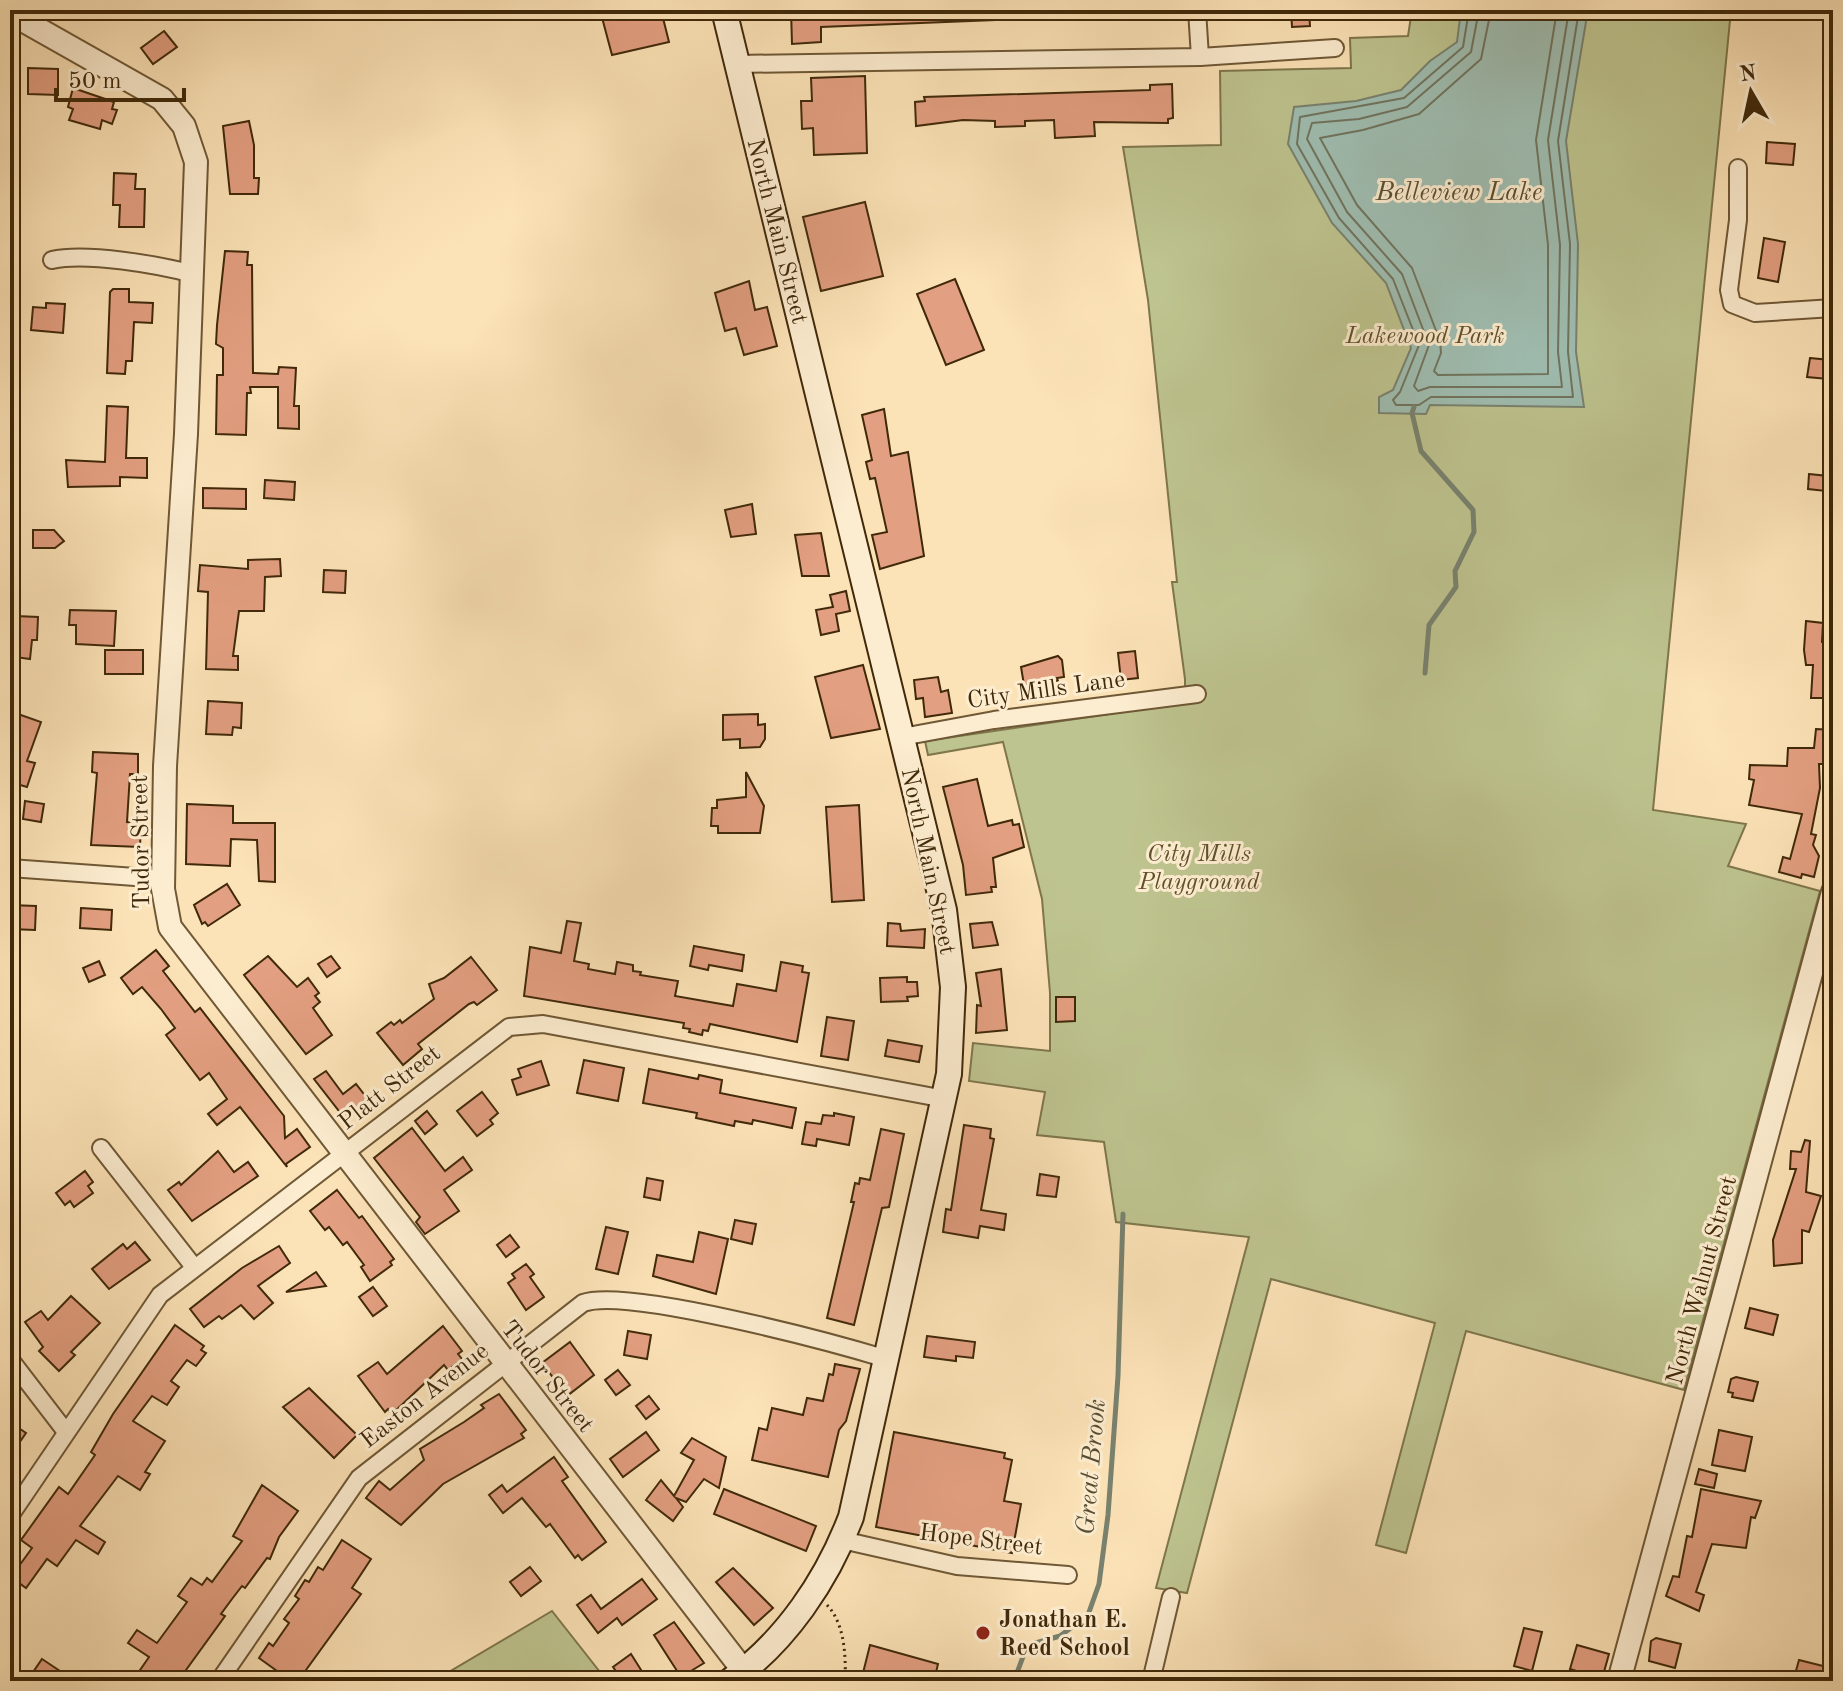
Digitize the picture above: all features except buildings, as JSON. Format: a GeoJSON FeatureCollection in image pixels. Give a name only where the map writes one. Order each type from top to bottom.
{"type":"FeatureCollection","features":[{"type":"Feature","properties":{"kind":"main road","name":"North Main Street"},"geometry":{"type":"LineString","coordinates":[[724,10],[902,737],[950,950],[953,1030],[945,1099],[856,1495],[842,1540],[813,1592],[792,1621],[736,1676]]}},
{"type":"Feature","properties":{"kind":"street"},"geometry":{"type":"LineString","coordinates":[[1197,10],[1200,57]]}},
{"type":"Feature","properties":{"kind":"street","name":"Tudor Street"},"geometry":{"type":"LineString","coordinates":[[10,13],[162,99],[179,119],[191,144],[197,176],[165,766],[164,910],[174,935],[504,1362],[736,1676]]}},
{"type":"Feature","properties":{"kind":"street"},"geometry":{"type":"LineString","coordinates":[[738,64],[1200,57],[1335,48]]}},
{"type":"Feature","properties":{"kind":"street"},"geometry":{"type":"LineString","coordinates":[[1738,168],[1738,220],[1729,290],[1732,304],[1755,313],[1833,308]]}},
{"type":"Feature","properties":{"kind":"street"},"geometry":{"type":"LineString","coordinates":[[52,260],[83,258],[153,265],[193,274]]}},
{"type":"Feature","properties":{"kind":"street","name":"City Mills Lane"},"geometry":{"type":"LineString","coordinates":[[902,737],[994,720],[1197,694]]}},
{"type":"Feature","properties":{"kind":"street"},"geometry":{"type":"LineString","coordinates":[[10,868],[163,879]]}},
{"type":"Feature","properties":{"kind":"street","name":"North Walnut Street"},"geometry":{"type":"LineString","coordinates":[[1619,1681],[1833,892]]}},
{"type":"Feature","properties":{"kind":"street","name":"Platt Street"},"geometry":{"type":"LineString","coordinates":[[10,1516],[148,1309],[194,1267],[498,1033],[524,1023],[945,1099]]}},
{"type":"Feature","properties":{"kind":"street"},"geometry":{"type":"LineString","coordinates":[[101,1148],[194,1267]]}},
{"type":"Feature","properties":{"kind":"street","name":"Easton Avenue"},"geometry":{"type":"LineString","coordinates":[[219,1681],[359,1478],[570,1310],[601,1299],[708,1315],[887,1359]]}},
{"type":"Feature","properties":{"kind":"street"},"geometry":{"type":"LineString","coordinates":[[10,1359],[66,1432]]}},
{"type":"Feature","properties":{"kind":"street","name":"Hope Street"},"geometry":{"type":"LineString","coordinates":[[842,1540],[957,1566],[1068,1575]]}},
{"type":"Feature","properties":{"kind":"street"},"geometry":{"type":"LineString","coordinates":[[1151,1681],[1171,1597]]}},
{"type":"Feature","properties":{"kind":"path"},"geometry":{"type":"LineString","coordinates":[[813,1592],[831,1610],[838,1623],[844,1648],[845,1681]]}},
{"type":"Feature","properties":{"kind":"green space","name":"Lakewood Park"},"geometry":{"type":"Polygon","coordinates":[[[1412,10],[1731,10],[1653,810],[1746,824],[1728,866],[1820,891],[1684,1390],[1466,1331],[1406,1553],[1376,1545],[1435,1323],[1271,1279],[1187,1593],[1156,1588],[1249,1237],[1116,1222],[1104,1142],[1037,1135],[1045,1092],[969,1081],[973,1043],[1050,1051],[1050,993],[1042,899],[1003,742],[928,755],[925,741],[1185,703],[1185,679],[1172,582],[1177,582],[1148,300],[1123,147],[1221,145],[1220,71],[1351,68],[1350,38],[1408,36],[1412,10]]]}},
{"type":"Feature","properties":{"kind":"green space"},"geometry":{"type":"Polygon","coordinates":[[[552,1611],[607,1681],[459,1681],[449,1672],[552,1611]]]}},
{"type":"Feature","properties":{"kind":"water","name":"Belleview Lake"},"geometry":{"type":"Polygon","coordinates":[[[1461,10],[1588,10],[1566,141],[1578,244],[1576,352],[1584,407],[1430,405],[1426,414],[1379,413],[1379,397],[1393,390],[1411,348],[1386,283],[1332,223],[1288,144],[1294,107],[1356,101],[1401,90],[1430,61],[1457,42],[1461,10]]]}},
{"type":"Feature","properties":{"kind":"waterway"},"geometry":{"type":"LineString","coordinates":[[1414,407],[1412,413],[1421,451],[1473,510],[1474,532],[1455,571],[1456,587],[1429,625],[1425,673]]}},
{"type":"Feature","properties":{"kind":"waterway","name":"Great Brook"},"geometry":{"type":"LineString","coordinates":[[1014,1681],[1024,1654],[1032,1644],[1060,1636],[1088,1615],[1099,1584],[1108,1515],[1118,1376],[1123,1214]]}},
{"type":"Feature","properties":{"kind":"place","name":"Jonathan E. Reed School"},"geometry":{"type":"Point","coordinates":[983,1633]}},
{"type":"Feature","properties":{"kind":"park label","name":"City Mills Playground"},"geometry":{"type":"Point","coordinates":[1199,867]}}]}
